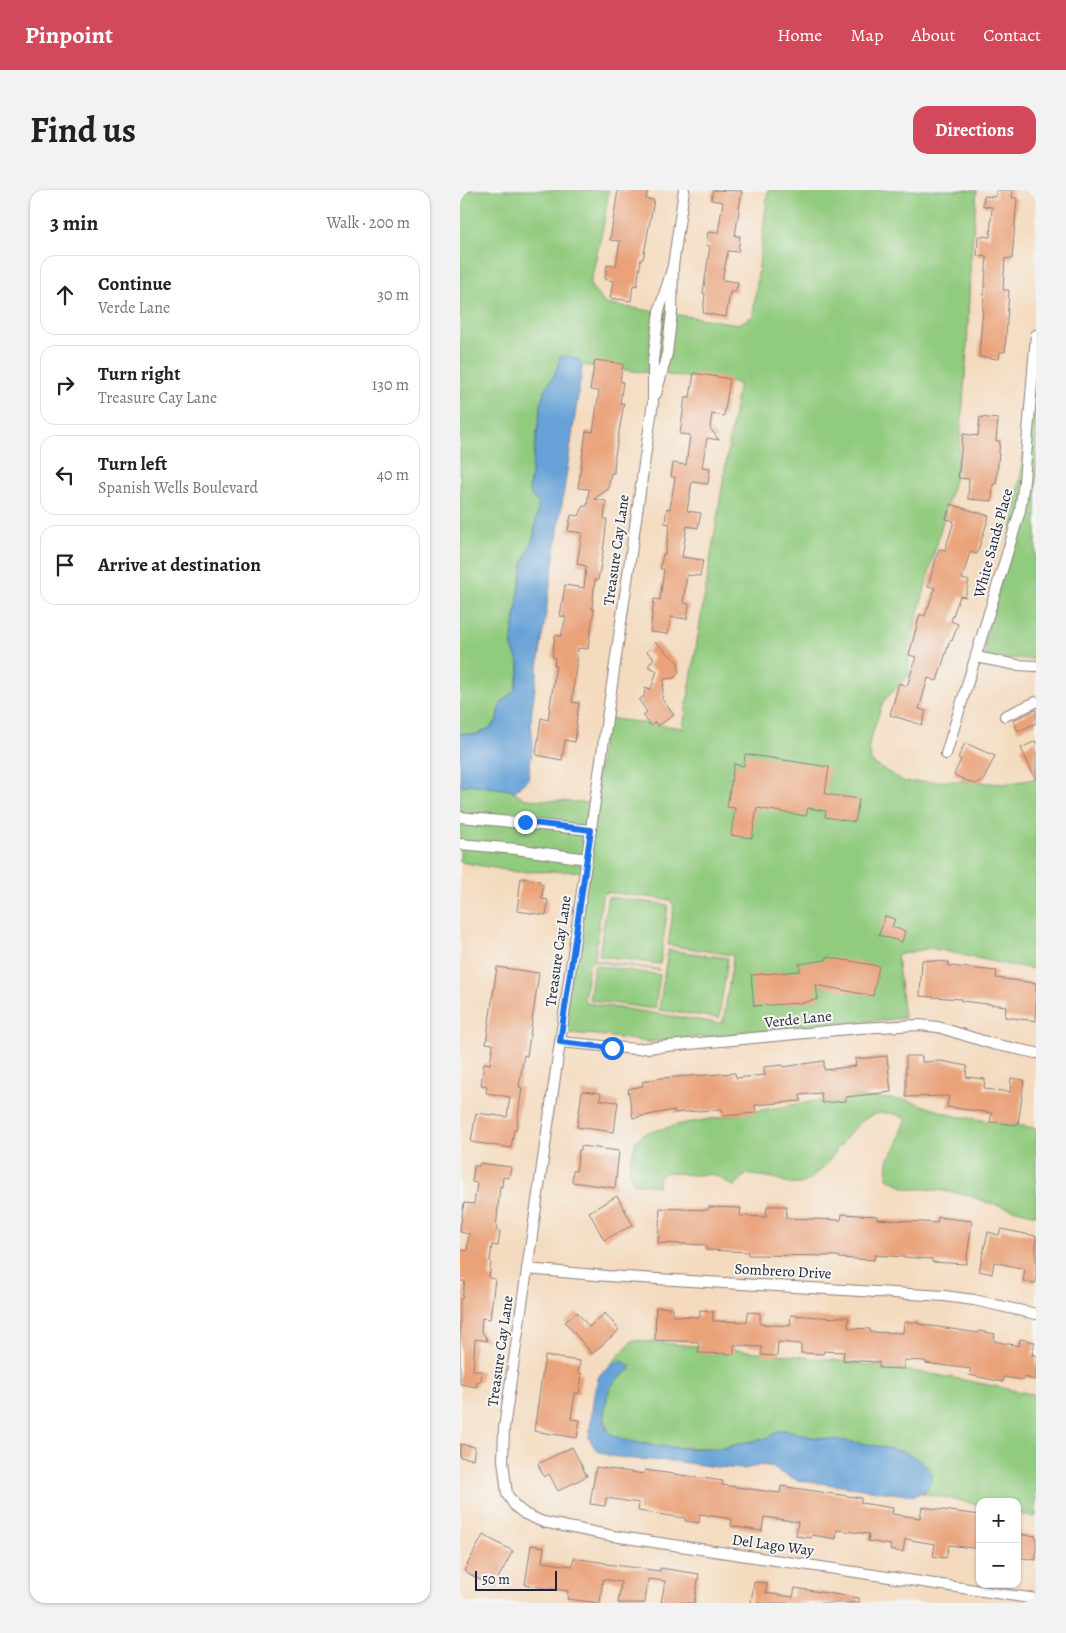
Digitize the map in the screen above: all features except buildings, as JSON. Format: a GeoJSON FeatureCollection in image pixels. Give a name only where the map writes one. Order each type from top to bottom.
{"type":"FeatureCollection","features":[{"type":"Feature","properties":{"kind":"street","name":"Treasure Cay Lane"},"geometry":{"type":"LineString","coordinates":[[513,1502],[507,1494],[504,1480],[504,1428],[653,402],[667,354],[672,312],[673,266],[684,190]]}},
{"type":"Feature","properties":{"kind":"street","name":"White Sands Place"},"geometry":{"type":"LineString","coordinates":[[946,754],[1020,511],[1036,334]]}},
{"type":"Feature","properties":{"kind":"street"},"geometry":{"type":"LineString","coordinates":[[976,657],[1035,668]]}},
{"type":"Feature","properties":{"kind":"street"},"geometry":{"type":"LineString","coordinates":[[1005,716],[1036,702]]}},
{"type":"Feature","properties":{"kind":"street"},"geometry":{"type":"LineString","coordinates":[[460,818],[591,830]]}},
{"type":"Feature","properties":{"kind":"street"},"geometry":{"type":"LineString","coordinates":[[460,844],[587,858]]}},
{"type":"Feature","properties":{"kind":"street","name":"Verde Lane"},"geometry":{"type":"LineString","coordinates":[[560,1042],[636,1049],[859,1028],[920,1025],[938,1027],[993,1044],[1036,1053]]}},
{"type":"Feature","properties":{"kind":"street","name":"Sombrero Drive"},"geometry":{"type":"LineString","coordinates":[[527,1269],[607,1276],[944,1296],[974,1300],[1036,1314]]}},
{"type":"Feature","properties":{"kind":"street","name":"Del Lago Way"},"geometry":{"type":"LineString","coordinates":[[513,1502],[525,1514],[543,1522],[613,1536],[1036,1599]]}},
{"type":"Feature","properties":{"kind":"green space"},"geometry":{"type":"Polygon","coordinates":[[[460,190],[609,190],[590,285],[605,304],[739,324],[753,316],[768,190],[977,190],[970,267],[967,352],[958,465],[908,651],[909,675],[883,702],[869,743],[871,762],[905,782],[964,781],[1002,784],[1036,779],[1036,969],[930,948],[897,955],[904,1018],[648,1042],[598,1035],[564,1033],[585,871],[517,872],[460,862],[460,786],[470,784],[512,790],[525,799],[593,803],[606,718],[683,728],[739,383],[581,365],[579,360],[561,356],[555,374],[545,389],[542,398],[529,488],[532,497],[539,502],[533,539],[523,565],[512,638],[512,647],[519,663],[515,690],[502,703],[498,711],[497,720],[491,727],[476,735],[460,733],[460,190]],[[606,892],[602,896],[595,958],[599,961],[660,970],[592,961],[589,965],[584,999],[586,1003],[719,1023],[723,1022],[733,959],[732,955],[668,945],[674,906],[670,900],[606,892]]]}},
{"type":"Feature","properties":{"kind":"green space"},"geometry":{"type":"Polygon","coordinates":[[[1036,374],[1036,659],[986,658],[985,640],[1009,549],[1036,374]]]}},
{"type":"Feature","properties":{"kind":"green space"},"geometry":{"type":"Polygon","coordinates":[[[608,897],[668,905],[660,964],[599,956],[608,897]]]}},
{"type":"Feature","properties":{"kind":"green space"},"geometry":{"type":"Polygon","coordinates":[[[668,950],[728,958],[719,1018],[659,1010],[668,950]]]}},
{"type":"Feature","properties":{"kind":"green space"},"geometry":{"type":"Polygon","coordinates":[[[594,965],[660,975],[655,1009],[589,1000],[594,965]]]}},
{"type":"Feature","properties":{"kind":"green space"},"geometry":{"type":"Polygon","coordinates":[[[845,1096],[907,1100],[955,1116],[1036,1128],[1036,1215],[989,1203],[964,1194],[930,1189],[912,1189],[887,1178],[888,1160],[897,1145],[906,1120],[898,1115],[889,1113],[875,1114],[863,1121],[852,1131],[822,1169],[811,1179],[799,1184],[747,1174],[734,1186],[710,1174],[693,1175],[667,1172],[659,1176],[658,1186],[633,1183],[629,1167],[636,1141],[643,1134],[681,1124],[845,1096]]]}},
{"type":"Feature","properties":{"kind":"green space"},"geometry":{"type":"Polygon","coordinates":[[[633,1340],[871,1365],[971,1381],[1036,1395],[1036,1517],[1021,1514],[1021,1498],[976,1498],[976,1504],[922,1493],[925,1491],[932,1475],[927,1467],[903,1451],[802,1436],[784,1430],[767,1438],[721,1448],[666,1447],[613,1437],[608,1431],[604,1414],[608,1390],[615,1380],[630,1370],[620,1360],[608,1367],[633,1340]]]}},
{"type":"Feature","properties":{"kind":"water"},"geometry":{"type":"Polygon","coordinates":[[[561,356],[570,356],[579,360],[582,368],[532,708],[533,743],[528,779],[515,791],[470,784],[460,786],[460,733],[476,735],[491,727],[497,720],[502,702],[515,690],[519,673],[519,663],[512,647],[512,638],[523,565],[533,539],[539,503],[532,497],[529,489],[542,398],[545,389],[555,374],[561,356]]]}},
{"type":"Feature","properties":{"kind":"water"},"geometry":{"type":"Polygon","coordinates":[[[620,1360],[631,1366],[630,1370],[617,1379],[611,1387],[607,1396],[604,1413],[606,1428],[616,1436],[629,1441],[666,1447],[704,1449],[730,1447],[740,1443],[764,1439],[779,1431],[787,1430],[810,1436],[861,1443],[901,1452],[917,1459],[928,1468],[931,1479],[929,1485],[926,1490],[914,1496],[797,1480],[772,1467],[763,1465],[744,1469],[610,1456],[596,1450],[589,1438],[594,1393],[599,1376],[605,1369],[620,1360]]]}},
{"type":"Feature","properties":{"kind":"route"},"geometry":{"type":"LineString","coordinates":[[525,822],[591,830],[560,1042],[612,1048]]}}]}
